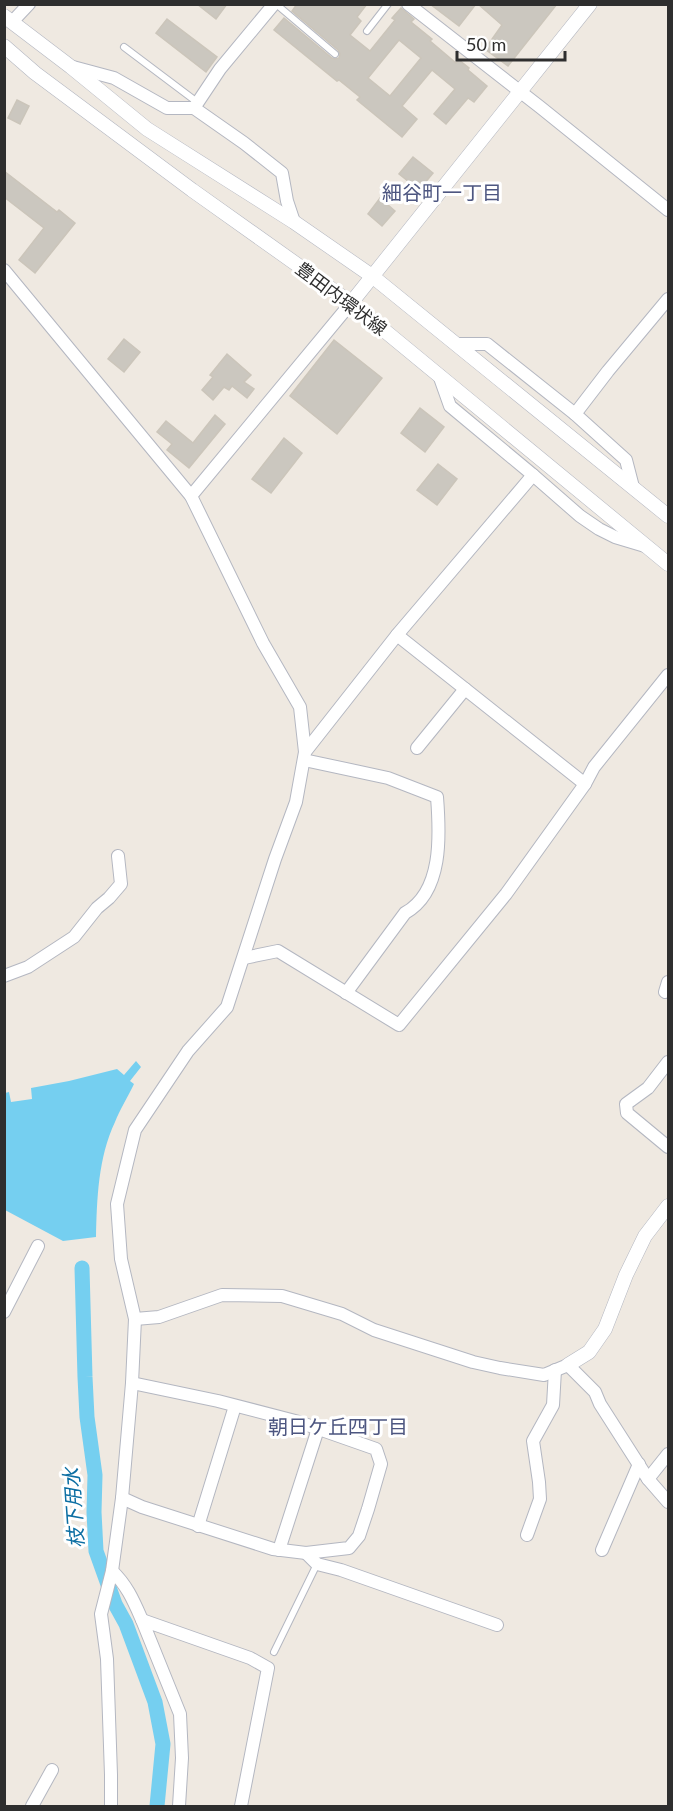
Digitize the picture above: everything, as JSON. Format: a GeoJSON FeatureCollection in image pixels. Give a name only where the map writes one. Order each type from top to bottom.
{"type":"FeatureCollection","features":[{"type":"Feature","properties":{"kind":"street"},"geometry":{"type":"LineString","coordinates":[[7,22],[29,4]]}},
{"type":"Feature","properties":{"kind":"street"},"geometry":{"type":"LineString","coordinates":[[196,105],[220,69],[275,4]]}},
{"type":"Feature","properties":{"kind":"street"},"geometry":{"type":"LineString","coordinates":[[408,4],[669,210]]}},
{"type":"Feature","properties":{"kind":"street"},"geometry":{"type":"LineString","coordinates":[[191,496],[351,303],[590,4]]}},
{"type":"Feature","properties":{"kind":"street","name":"豊田内環状線"},"geometry":{"type":"LineString","coordinates":[[7,22],[71,67],[147,129],[294,222],[372,276],[669,516]]}},
{"type":"Feature","properties":{"kind":"street","name":"豊田内環状線"},"geometry":{"type":"LineString","coordinates":[[4,46],[192,190],[351,303],[669,564]]}},
{"type":"Feature","properties":{"kind":"street"},"geometry":{"type":"LineString","coordinates":[[71,67],[114,78],[168,108],[196,105],[282,173],[287,201],[294,222]]}},
{"type":"Feature","properties":{"kind":"street"},"geometry":{"type":"LineString","coordinates":[[4,270],[191,496],[263,643],[300,707],[304,756],[296,802],[274,859],[227,1007],[188,1051],[135,1130],[117,1204],[121,1259],[135,1319],[122,1498],[111,1575],[101,1614],[107,1659],[111,1806]]}},
{"type":"Feature","properties":{"kind":"street"},"geometry":{"type":"LineString","coordinates":[[575,414],[608,370],[669,299]]}},
{"type":"Feature","properties":{"kind":"street"},"geometry":{"type":"LineString","coordinates":[[457,344],[487,344],[575,414],[626,460],[633,487]]}},
{"type":"Feature","properties":{"kind":"street"},"geometry":{"type":"LineString","coordinates":[[439,375],[450,406],[580,516],[599,530],[648,547]]}},
{"type":"Feature","properties":{"kind":"street"},"geometry":{"type":"LineString","coordinates":[[304,756],[397,635],[533,475]]}},
{"type":"Feature","properties":{"kind":"street"},"geometry":{"type":"LineString","coordinates":[[397,635],[585,784]]}},
{"type":"Feature","properties":{"kind":"street"},"geometry":{"type":"LineString","coordinates":[[244,958],[278,951],[399,1025],[506,894],[585,784],[594,767],[669,675]]}},
{"type":"Feature","properties":{"kind":"street"},"geometry":{"type":"LineString","coordinates":[[417,748],[465,689]]}},
{"type":"Feature","properties":{"kind":"street"},"geometry":{"type":"LineString","coordinates":[[304,756],[388,778],[437,797],[440,831],[433,881],[416,907],[405,914],[346,993]]}},
{"type":"Feature","properties":{"kind":"street"},"geometry":{"type":"LineString","coordinates":[[4,976],[28,967],[74,937],[97,908],[110,898],[121,884],[118,856]]}},
{"type":"Feature","properties":{"kind":"street"},"geometry":{"type":"LineString","coordinates":[[669,1062],[648,1088],[626,1104],[627,1113],[669,1147]]}},
{"type":"Feature","properties":{"kind":"street"},"geometry":{"type":"LineString","coordinates":[[135,1319],[159,1317],[222,1295],[282,1296],[342,1314],[374,1330],[473,1362],[544,1375],[589,1352],[605,1329],[626,1275],[645,1236],[669,1206]]}},
{"type":"Feature","properties":{"kind":"street"},"geometry":{"type":"LineString","coordinates":[[4,1312],[38,1246]]}},
{"type":"Feature","properties":{"kind":"street"},"geometry":{"type":"LineString","coordinates":[[561,1368],[595,1392],[600,1404],[648,1479],[669,1502]]}},
{"type":"Feature","properties":{"kind":"street"},"geometry":{"type":"LineString","coordinates":[[527,1535],[540,1499],[533,1441],[553,1405],[561,1368]]}},
{"type":"Feature","properties":{"kind":"street"},"geometry":{"type":"LineString","coordinates":[[122,1498],[198,1526],[279,1550],[306,1553],[349,1548],[359,1536],[381,1464],[376,1449],[318,1428],[236,1406],[132,1383]]}},
{"type":"Feature","properties":{"kind":"street"},"geometry":{"type":"LineString","coordinates":[[198,1526],[236,1406]]}},
{"type":"Feature","properties":{"kind":"street"},"geometry":{"type":"LineString","coordinates":[[279,1550],[318,1428]]}},
{"type":"Feature","properties":{"kind":"street"},"geometry":{"type":"LineString","coordinates":[[648,1479],[669,1454]]}},
{"type":"Feature","properties":{"kind":"street"},"geometry":{"type":"LineString","coordinates":[[602,1550],[639,1464]]}},
{"type":"Feature","properties":{"kind":"street"},"geometry":{"type":"LineString","coordinates":[[306,1553],[316,1564],[341,1570],[497,1625]]}},
{"type":"Feature","properties":{"kind":"street"},"geometry":{"type":"LineString","coordinates":[[111,1575],[122,1581],[133,1599],[180,1714],[182,1758],[179,1806]]}},
{"type":"Feature","properties":{"kind":"street"},"geometry":{"type":"LineString","coordinates":[[142,1620],[250,1658],[268,1668],[241,1806]]}},
{"type":"Feature","properties":{"kind":"street"},"geometry":{"type":"LineString","coordinates":[[32,1806],[52,1770]]}},
{"type":"Feature","properties":{"kind":"lane"},"geometry":{"type":"LineString","coordinates":[[275,4],[335,54]]}},
{"type":"Feature","properties":{"kind":"lane"},"geometry":{"type":"LineString","coordinates":[[367,31],[388,4]]}},
{"type":"Feature","properties":{"kind":"lane"},"geometry":{"type":"LineString","coordinates":[[124,47],[196,105]]}},
{"type":"Feature","properties":{"kind":"lane"},"geometry":{"type":"LineString","coordinates":[[274,1652],[316,1564]]}},
{"type":"Feature","properties":{"kind":"water"},"geometry":{"type":"Polygon","coordinates":[[[136,1061],[141,1067],[130,1081],[134,1084],[117,1117],[105,1150],[98,1193],[96,1237],[63,1241],[5,1210],[5,1093],[9,1092],[11,1102],[32,1099],[31,1088],[117,1069],[124,1075],[136,1061]]]}},
{"type":"Feature","properties":{"kind":"building"},"geometry":{"type":"Polygon","coordinates":[[[197,4],[227,4],[216,19],[197,4]]]}},
{"type":"Feature","properties":{"kind":"building"},"geometry":{"type":"Polygon","coordinates":[[[297,4],[367,4],[357,17],[361,21],[350,35],[370,51],[395,20],[392,18],[401,8],[414,19],[411,22],[432,39],[430,41],[456,63],[459,60],[487,86],[474,102],[468,98],[446,124],[434,114],[455,89],[432,70],[402,106],[417,119],[402,137],[357,100],[360,97],[274,30],[284,18],[332,58],[339,58],[338,50],[292,11],[297,4]],[[399,40],[368,78],[390,96],[421,58],[399,40]]]}},
{"type":"Feature","properties":{"kind":"building"},"geometry":{"type":"Polygon","coordinates":[[[430,4],[476,4],[459,26],[430,4]]]}},
{"type":"Feature","properties":{"kind":"building"},"geometry":{"type":"Polygon","coordinates":[[[478,4],[557,4],[508,66],[485,49],[502,25],[478,4]]]}},
{"type":"Feature","properties":{"kind":"building"},"geometry":{"type":"Polygon","coordinates":[[[167,19],[217,57],[206,72],[156,33],[167,19]]]}},
{"type":"Feature","properties":{"kind":"building"},"geometry":{"type":"Polygon","coordinates":[[[17,100],[29,106],[20,124],[8,118],[17,100]]]}},
{"type":"Feature","properties":{"kind":"building"},"geometry":{"type":"Polygon","coordinates":[[[413,157],[433,173],[419,190],[399,174],[413,157]]]}},
{"type":"Feature","properties":{"kind":"building"},"geometry":{"type":"Polygon","coordinates":[[[4,171],[75,223],[35,273],[19,260],[44,228],[4,197],[4,171]]]}},
{"type":"Feature","properties":{"kind":"building"},"geometry":{"type":"Polygon","coordinates":[[[380,198],[395,211],[382,226],[368,214],[380,198]]]}},
{"type":"Feature","properties":{"kind":"building"},"geometry":{"type":"Polygon","coordinates":[[[124,339],[140,352],[124,372],[108,359],[124,339]]]}},
{"type":"Feature","properties":{"kind":"building"},"geometry":{"type":"Polygon","coordinates":[[[334,340],[382,378],[337,434],[290,396],[334,340]]]}},
{"type":"Feature","properties":{"kind":"building"},"geometry":{"type":"Polygon","coordinates":[[[227,354],[251,375],[244,382],[254,389],[247,398],[232,386],[229,390],[224,387],[213,400],[202,390],[213,377],[210,375],[227,354]]]}},
{"type":"Feature","properties":{"kind":"building"},"geometry":{"type":"Polygon","coordinates":[[[420,408],[444,427],[425,452],[401,433],[420,408]]]}},
{"type":"Feature","properties":{"kind":"building"},"geometry":{"type":"Polygon","coordinates":[[[215,415],[225,424],[189,468],[167,450],[172,444],[157,432],[166,421],[193,443],[215,415]]]}},
{"type":"Feature","properties":{"kind":"building"},"geometry":{"type":"Polygon","coordinates":[[[284,438],[302,453],[271,493],[252,479],[284,438]]]}},
{"type":"Feature","properties":{"kind":"building"},"geometry":{"type":"Polygon","coordinates":[[[438,464],[457,479],[437,505],[417,490],[438,464]]]}},
{"type":"Feature","properties":{"kind":"waterway","name":"枝下用水"},"geometry":{"type":"LineString","coordinates":[[82,1268],[87,1417],[95,1475],[96,1551],[155,1702],[163,1744],[157,1806]]}},
{"type":"Feature","properties":{"kind":"district","name":"細谷町一丁目"},"geometry":{"type":"Point","coordinates":[442,193]}},
{"type":"Feature","properties":{"kind":"district","name":"朝日ケ丘四丁目"},"geometry":{"type":"Point","coordinates":[338,1427]}}]}
